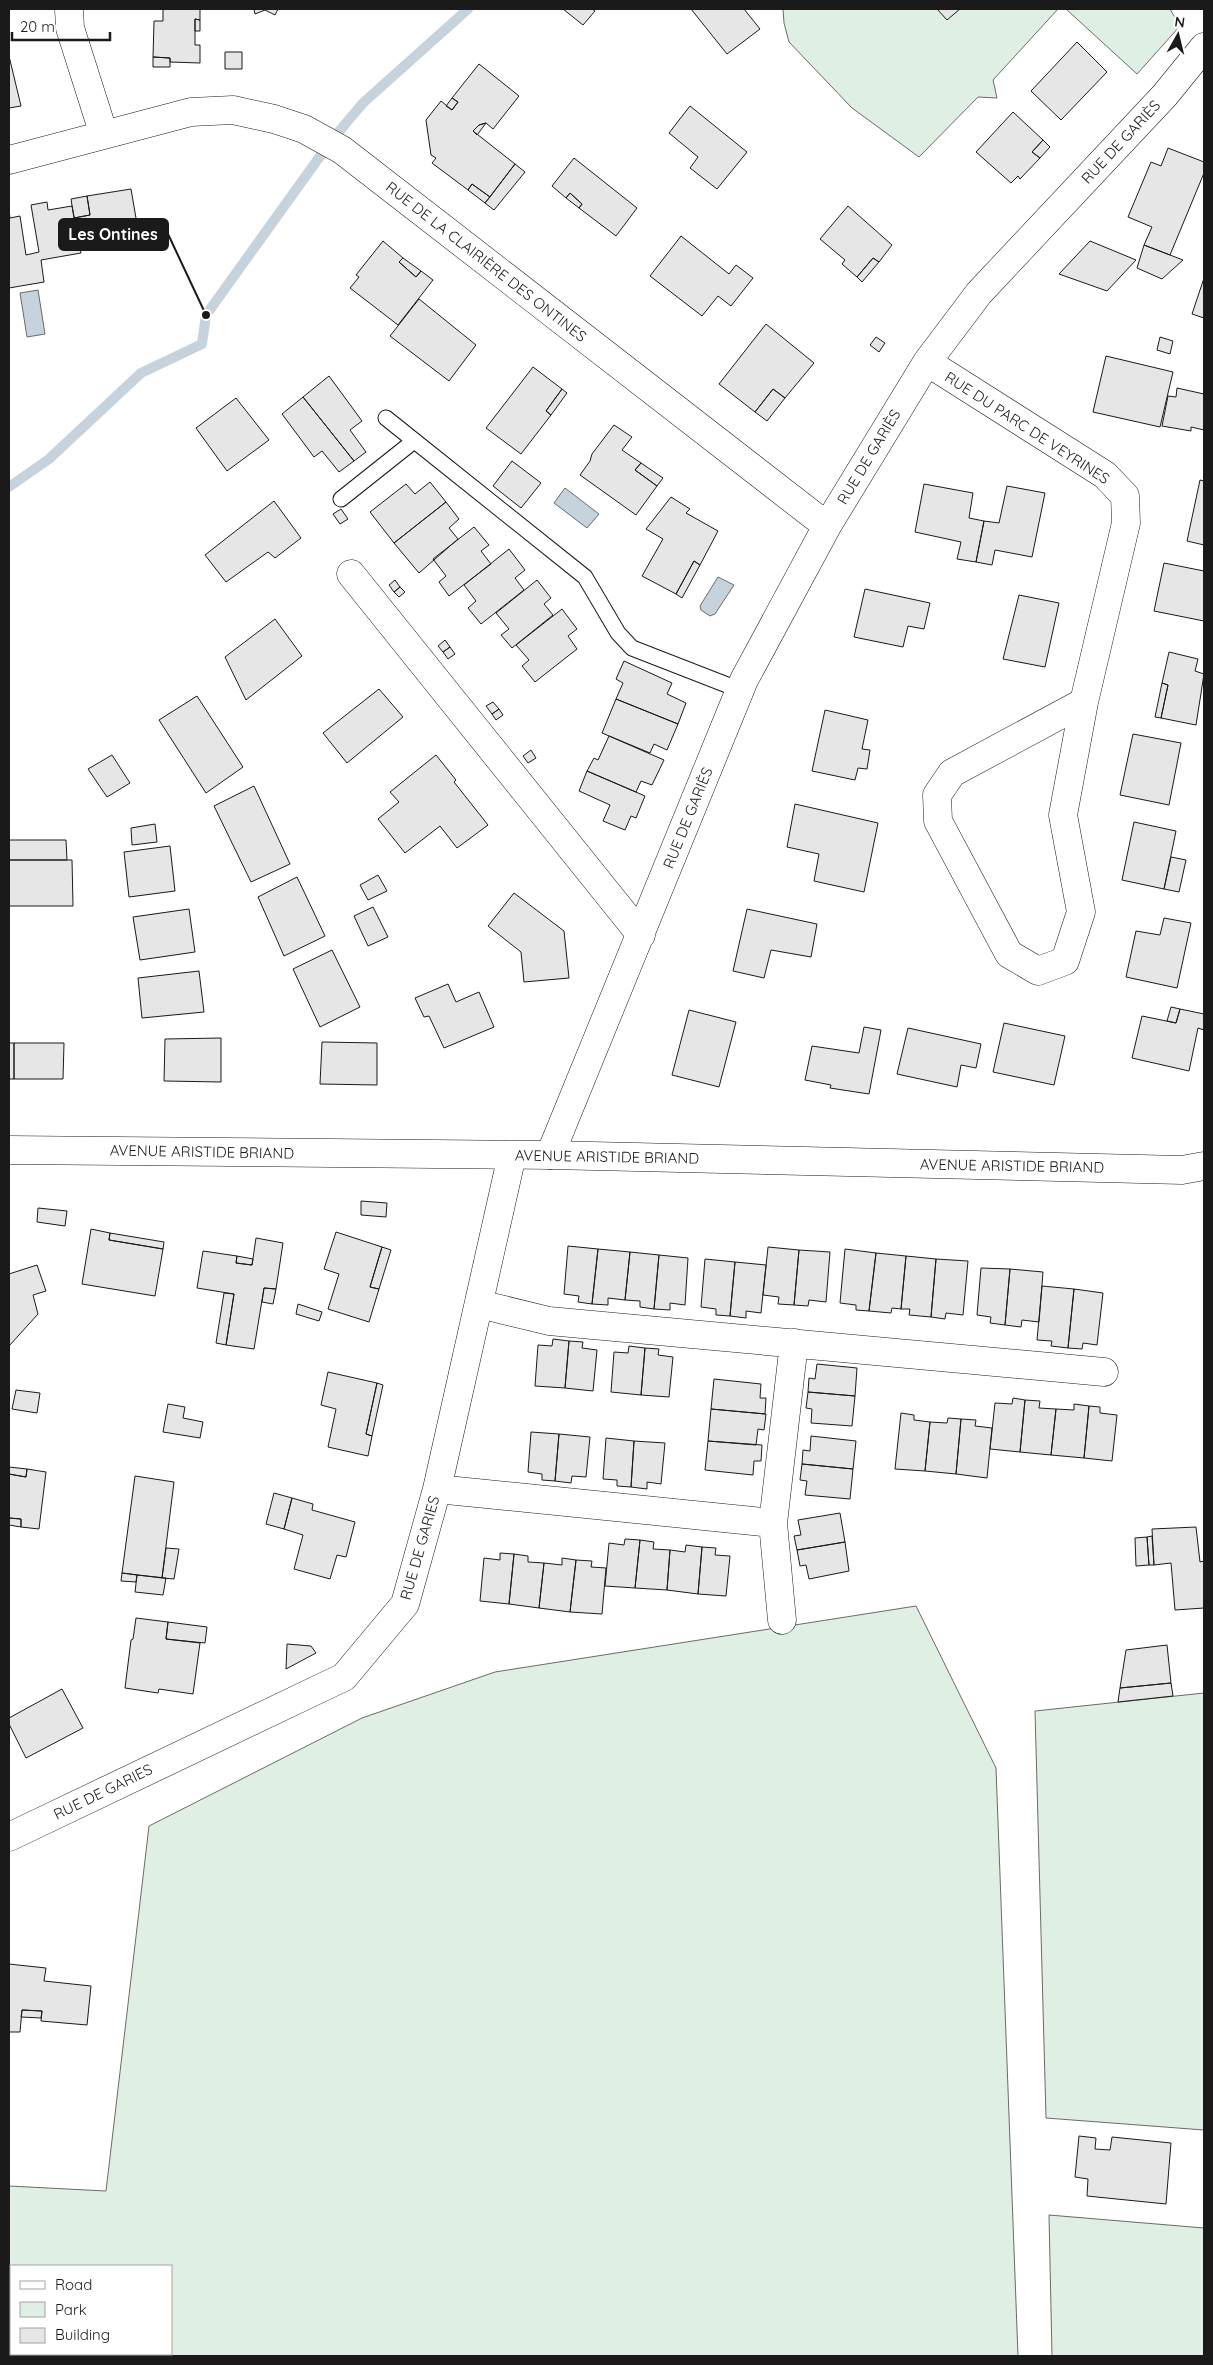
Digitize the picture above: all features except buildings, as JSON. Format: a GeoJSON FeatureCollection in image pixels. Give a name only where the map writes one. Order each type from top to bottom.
{"type":"FeatureCollection","features":[{"type":"Feature","properties":{"kind":"street"},"geometry":{"type":"LineString","coordinates":[[69,9],[70,28],[104,135]]}},
{"type":"Feature","properties":{"kind":"street","name":"RUE DE GARIÈS"},"geometry":{"type":"LineString","coordinates":[[550,1155],[740,690],[827,526],[927,362],[978,293],[1165,95],[1204,48]]}},
{"type":"Feature","properties":{"kind":"street","name":"RUE DE LA CLAIRIÈRE DES ONTINES"},"geometry":{"type":"LineString","coordinates":[[9,160],[191,112],[233,110],[274,119],[304,129],[342,150],[827,526]]}},
{"type":"Feature","properties":{"kind":"street","name":"RUE DU PARC DE VEYRINES"},"geometry":{"type":"LineString","coordinates":[[927,362],[1106,475],[1125,496],[1126,523],[1084,702],[1063,815],[1081,912],[1065,961],[1038,971],[1009,954],[938,821],[936,795],[952,773],[1084,702]]}},
{"type":"Feature","properties":{"kind":"street"},"geometry":{"type":"LineString","coordinates":[[351,574],[641,935]]}},
{"type":"Feature","properties":{"kind":"street","name":"AVENUE ARISTIDE BRIAND"},"geometry":{"type":"LineString","coordinates":[[9,1150],[550,1155],[1182,1170],[1204,1166]]}},
{"type":"Feature","properties":{"kind":"street","name":"RUE DE GARIES"},"geometry":{"type":"LineString","coordinates":[[9,1837],[344,1677],[405,1604],[437,1489],[512,1156]]}},
{"type":"Feature","properties":{"kind":"street"},"geometry":{"type":"LineString","coordinates":[[479,1304],[549,1321],[1104,1372]]}},
{"type":"Feature","properties":{"kind":"street"},"geometry":{"type":"LineString","coordinates":[[782,1620],[773,1523],[794,1343]]}},
{"type":"Feature","properties":{"kind":"street"},"geometry":{"type":"LineString","coordinates":[[437,1489],[773,1523]]}},
{"type":"Feature","properties":{"kind":"lane"},"geometry":{"type":"LineString","coordinates":[[386,418],[585,577],[618,633],[632,648],[740,690]]}},
{"type":"Feature","properties":{"kind":"lane"},"geometry":{"type":"LineString","coordinates":[[341,499],[414,440]]}},
{"type":"Feature","properties":{"kind":"green space"},"geometry":{"type":"Polygon","coordinates":[[[783,9],[1058,9],[993,80],[997,98],[978,97],[919,157],[852,108],[789,42],[784,23],[783,9]]]}},
{"type":"Feature","properties":{"kind":"green space"},"geometry":{"type":"Polygon","coordinates":[[[1066,9],[1170,9],[1180,26],[1137,74],[1066,9]]]}},
{"type":"Feature","properties":{"kind":"green space"},"geometry":{"type":"Polygon","coordinates":[[[916,1606],[996,1768],[1018,2356],[9,2356],[9,2186],[106,2191],[149,1826],[362,1718],[495,1672],[916,1606]]]}},
{"type":"Feature","properties":{"kind":"green space"},"geometry":{"type":"Polygon","coordinates":[[[1204,1693],[1204,2130],[1046,2118],[1035,1711],[1204,1693]]]}},
{"type":"Feature","properties":{"kind":"green space"},"geometry":{"type":"Polygon","coordinates":[[[1049,2215],[1204,2228],[1204,2356],[1052,2356],[1049,2215]]]}},
{"type":"Feature","properties":{"kind":"shaded area"},"geometry":{"type":"Polygon","coordinates":[[[38,290],[45,334],[27,337],[20,293],[38,290]]]}},
{"type":"Feature","properties":{"kind":"shaded area"},"geometry":{"type":"Polygon","coordinates":[[[565,488],[599,514],[587,528],[554,503],[565,488]]]}},
{"type":"Feature","properties":{"kind":"shaded area"},"geometry":{"type":"Polygon","coordinates":[[[718,577],[734,585],[715,614],[710,616],[701,610],[700,606],[718,577]]]}},
{"type":"Feature","properties":{"kind":"waterway"},"geometry":{"type":"LineString","coordinates":[[9,487],[49,459],[141,373],[202,344],[206,315],[331,141],[363,103],[468,9]]}},
{"type":"Feature","properties":{"kind":"place","name":"Les Ontines"},"geometry":{"type":"Point","coordinates":[206,315]}}]}
